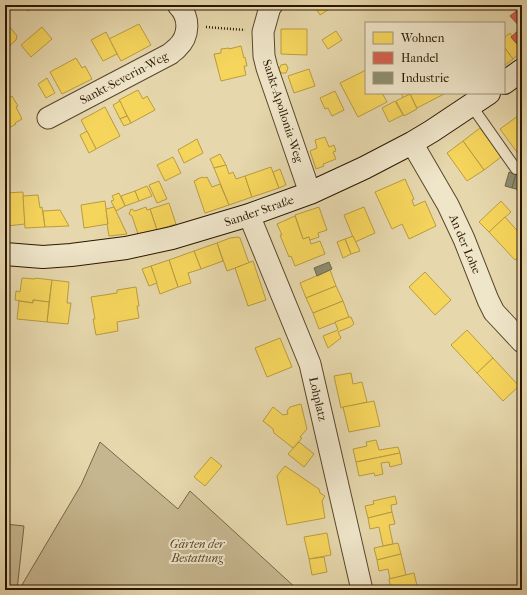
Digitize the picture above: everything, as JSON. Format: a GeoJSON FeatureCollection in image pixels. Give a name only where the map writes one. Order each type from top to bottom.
{"type":"FeatureCollection","features":[{"type":"Feature","properties":{"kind":"main road"},"geometry":{"type":"LineString","coordinates":[[505,82],[522,70]]}},
{"type":"Feature","properties":{"kind":"main road","name":"Sander Straße"},"geometry":{"type":"LineString","coordinates":[[5,254],[43,257],[126,248],[172,238],[249,215],[310,193],[364,168],[412,143],[488,94]]}},
{"type":"Feature","properties":{"kind":"street","name":"Sankt-Severin-Weg"},"geometry":{"type":"LineString","coordinates":[[48,118],[170,54],[178,48],[186,33],[187,26],[186,17],[178,5]]}},
{"type":"Feature","properties":{"kind":"street","name":"Sankt-Apollonia-Weg"},"geometry":{"type":"LineString","coordinates":[[272,5],[270,7],[263,32],[264,56],[310,193]]}},
{"type":"Feature","properties":{"kind":"street","name":"An der Lohe"},"geometry":{"type":"LineString","coordinates":[[412,143],[448,204],[494,312],[522,342]]}},
{"type":"Feature","properties":{"kind":"street","name":"Lohplatz"},"geometry":{"type":"LineString","coordinates":[[249,215],[310,364],[362,590]]}},
{"type":"Feature","properties":{"kind":"lane"},"geometry":{"type":"LineString","coordinates":[[471,105],[516,169],[522,169]]}},
{"type":"Feature","properties":{"kind":"path"},"geometry":{"type":"LineString","coordinates":[[208,27],[244,30]]}},
{"type":"Feature","properties":{"kind":"green space","name":"Gärten der Bestattung"},"geometry":{"type":"Polygon","coordinates":[[[100,442],[178,509],[190,491],[298,590],[19,590],[81,485],[100,442]]]}},
{"type":"Feature","properties":{"kind":"green space"},"geometry":{"type":"Polygon","coordinates":[[[5,524],[24,526],[17,590],[5,590],[5,524]]]}},
{"type":"Feature","properties":{"kind":"building: Wohnen"},"geometry":{"type":"Polygon","coordinates":[[[23,5],[36,5],[28,11],[23,5]]]}},
{"type":"Feature","properties":{"kind":"building: Wohnen"},"geometry":{"type":"Polygon","coordinates":[[[74,5],[85,5],[79,10],[74,5]]]}},
{"type":"Feature","properties":{"kind":"building: Wohnen"},"geometry":{"type":"Polygon","coordinates":[[[314,5],[335,5],[320,15],[314,5]]]}},
{"type":"Feature","properties":{"kind":"building: Wohnen"},"geometry":{"type":"Polygon","coordinates":[[[5,21],[17,36],[16,40],[7,48],[5,48],[5,21]]]}},
{"type":"Feature","properties":{"kind":"building: Wohnen"},"geometry":{"type":"Polygon","coordinates":[[[139,24],[151,45],[121,61],[109,39],[139,24]]]}},
{"type":"Feature","properties":{"kind":"building: Wohnen"},"geometry":{"type":"Polygon","coordinates":[[[42,27],[52,39],[31,57],[21,45],[42,27]]]}},
{"type":"Feature","properties":{"kind":"building: Wohnen"},"geometry":{"type":"Polygon","coordinates":[[[281,29],[307,29],[307,55],[281,54],[281,29]]]}},
{"type":"Feature","properties":{"kind":"building: Wohnen"},"geometry":{"type":"Polygon","coordinates":[[[336,31],[342,40],[328,49],[322,40],[336,31]]]}},
{"type":"Feature","properties":{"kind":"building: Wohnen"},"geometry":{"type":"Polygon","coordinates":[[[106,32],[117,54],[103,61],[91,40],[106,32]]]}},
{"type":"Feature","properties":{"kind":"building: Wohnen"},"geometry":{"type":"Polygon","coordinates":[[[510,33],[512,36],[511,37],[522,50],[513,59],[505,48],[505,37],[510,33]]]}},
{"type":"Feature","properties":{"kind":"building: Wohnen"},"geometry":{"type":"Polygon","coordinates":[[[241,46],[247,66],[244,66],[246,75],[221,81],[214,54],[221,53],[221,49],[241,46]]]}},
{"type":"Feature","properties":{"kind":"building: Wohnen"},"geometry":{"type":"Polygon","coordinates":[[[505,48],[513,59],[505,65],[505,48]]]}},
{"type":"Feature","properties":{"kind":"building: Wohnen"},"geometry":{"type":"Polygon","coordinates":[[[76,58],[82,68],[85,66],[92,79],[62,94],[50,72],[76,58]]]}},
{"type":"Feature","properties":{"kind":"building: Wohnen"},"geometry":{"type":"Polygon","coordinates":[[[286,64],[288,68],[286,73],[281,73],[279,69],[281,65],[286,64]]]}},
{"type":"Feature","properties":{"kind":"building: Wohnen"},"geometry":{"type":"Polygon","coordinates":[[[309,69],[315,86],[294,93],[288,76],[309,69]]]}},
{"type":"Feature","properties":{"kind":"building: Wohnen"},"geometry":{"type":"Polygon","coordinates":[[[365,70],[365,94],[383,94],[387,102],[358,117],[340,83],[365,70]]]}},
{"type":"Feature","properties":{"kind":"building: Wohnen"},"geometry":{"type":"Polygon","coordinates":[[[47,78],[55,93],[46,98],[38,84],[47,78]]]}},
{"type":"Feature","properties":{"kind":"building: Wohnen"},"geometry":{"type":"Polygon","coordinates":[[[138,90],[143,99],[147,96],[155,110],[131,123],[119,100],[138,90]]]}},
{"type":"Feature","properties":{"kind":"building: Wohnen"},"geometry":{"type":"Polygon","coordinates":[[[335,91],[344,110],[332,116],[328,108],[325,109],[320,98],[335,91]]]}},
{"type":"Feature","properties":{"kind":"building: Wohnen"},"geometry":{"type":"Polygon","coordinates":[[[401,94],[410,94],[403,98],[401,94]]]}},
{"type":"Feature","properties":{"kind":"building: Wohnen"},"geometry":{"type":"Polygon","coordinates":[[[410,94],[444,94],[417,108],[410,94]]]}},
{"type":"Feature","properties":{"kind":"building: Wohnen"},"geometry":{"type":"Polygon","coordinates":[[[410,94],[417,109],[404,116],[396,101],[410,94]]]}},
{"type":"Feature","properties":{"kind":"building: Wohnen"},"geometry":{"type":"Polygon","coordinates":[[[12,96],[18,106],[16,107],[22,119],[7,129],[6,127],[5,128],[5,99],[12,96]]]}},
{"type":"Feature","properties":{"kind":"building: Wohnen"},"geometry":{"type":"Polygon","coordinates":[[[120,101],[127,116],[120,119],[113,105],[120,101]]]}},
{"type":"Feature","properties":{"kind":"building: Wohnen"},"geometry":{"type":"Polygon","coordinates":[[[395,101],[403,115],[389,122],[382,108],[395,101]]]}},
{"type":"Feature","properties":{"kind":"building: Wohnen"},"geometry":{"type":"Polygon","coordinates":[[[105,107],[120,136],[96,149],[81,120],[105,107]]]}},
{"type":"Feature","properties":{"kind":"building: Wohnen"},"geometry":{"type":"Polygon","coordinates":[[[522,113],[522,159],[500,129],[522,113]]]}},
{"type":"Feature","properties":{"kind":"building: Wohnen"},"geometry":{"type":"Polygon","coordinates":[[[127,116],[131,123],[124,126],[120,119],[127,116]]]}},
{"type":"Feature","properties":{"kind":"building: Wohnen"},"geometry":{"type":"Polygon","coordinates":[[[480,128],[501,157],[484,170],[463,141],[480,128]]]}},
{"type":"Feature","properties":{"kind":"building: Wohnen"},"geometry":{"type":"Polygon","coordinates":[[[87,131],[96,149],[89,153],[80,135],[87,131]]]}},
{"type":"Feature","properties":{"kind":"building: Wohnen"},"geometry":{"type":"Polygon","coordinates":[[[325,137],[329,147],[334,145],[336,151],[333,152],[336,159],[323,164],[324,166],[316,169],[310,151],[317,148],[315,140],[325,137]]]}},
{"type":"Feature","properties":{"kind":"building: Wohnen"},"geometry":{"type":"Polygon","coordinates":[[[197,139],[203,153],[184,163],[178,150],[197,139]]]}},
{"type":"Feature","properties":{"kind":"building: Wohnen"},"geometry":{"type":"Polygon","coordinates":[[[463,141],[484,170],[467,181],[447,153],[463,141]]]}},
{"type":"Feature","properties":{"kind":"building: Wohnen"},"geometry":{"type":"Polygon","coordinates":[[[220,154],[226,165],[214,168],[210,159],[220,154]]]}},
{"type":"Feature","properties":{"kind":"building: Wohnen"},"geometry":{"type":"Polygon","coordinates":[[[173,157],[181,173],[165,181],[157,165],[173,157]]]}},
{"type":"Feature","properties":{"kind":"building: Wohnen"},"geometry":{"type":"Polygon","coordinates":[[[226,165],[229,174],[233,172],[236,179],[245,176],[252,197],[229,205],[214,168],[226,165]]]}},
{"type":"Feature","properties":{"kind":"building: Wohnen"},"geometry":{"type":"Polygon","coordinates":[[[271,167],[279,188],[252,197],[245,176],[271,167]]]}},
{"type":"Feature","properties":{"kind":"building: Wohnen"},"geometry":{"type":"Polygon","coordinates":[[[280,169],[286,185],[279,188],[273,172],[280,169]]]}},
{"type":"Feature","properties":{"kind":"building: Wohnen"},"geometry":{"type":"Polygon","coordinates":[[[207,177],[212,187],[220,184],[229,205],[205,213],[194,181],[207,177]]]}},
{"type":"Feature","properties":{"kind":"building: Wohnen"},"geometry":{"type":"Polygon","coordinates":[[[405,179],[414,199],[412,200],[414,206],[425,201],[436,226],[409,239],[402,224],[392,229],[375,192],[405,179]]]}},
{"type":"Feature","properties":{"kind":"building: Wohnen"},"geometry":{"type":"Polygon","coordinates":[[[159,181],[167,199],[157,203],[149,185],[159,181]]]}},
{"type":"Feature","properties":{"kind":"building: Wohnen"},"geometry":{"type":"Polygon","coordinates":[[[147,186],[152,196],[139,201],[135,191],[147,186]]]}},
{"type":"Feature","properties":{"kind":"building: Wohnen"},"geometry":{"type":"Polygon","coordinates":[[[135,191],[139,201],[125,206],[121,196],[135,191]]]}},
{"type":"Feature","properties":{"kind":"building: Wohnen"},"geometry":{"type":"Polygon","coordinates":[[[23,192],[25,224],[7,226],[5,193],[23,192]]]}},
{"type":"Feature","properties":{"kind":"building: Wohnen"},"geometry":{"type":"Polygon","coordinates":[[[119,193],[125,206],[116,211],[111,201],[114,200],[112,196],[119,193]]]}},
{"type":"Feature","properties":{"kind":"building: Wohnen"},"geometry":{"type":"Polygon","coordinates":[[[38,195],[40,208],[42,207],[45,227],[25,228],[23,196],[38,195]]]}},
{"type":"Feature","properties":{"kind":"building: Wohnen"},"geometry":{"type":"Polygon","coordinates":[[[105,201],[108,224],[84,228],[81,205],[105,201]]]}},
{"type":"Feature","properties":{"kind":"building: Wohnen"},"geometry":{"type":"Polygon","coordinates":[[[501,201],[511,212],[489,232],[479,222],[501,201]]]}},
{"type":"Feature","properties":{"kind":"building: Wohnen"},"geometry":{"type":"Polygon","coordinates":[[[169,203],[176,224],[157,230],[150,209],[169,203]]]}},
{"type":"Feature","properties":{"kind":"building: Wohnen"},"geometry":{"type":"Polygon","coordinates":[[[114,207],[127,234],[109,236],[106,209],[114,207]]]}},
{"type":"Feature","properties":{"kind":"building: Wohnen"},"geometry":{"type":"Polygon","coordinates":[[[146,207],[147,210],[150,209],[157,230],[139,237],[132,216],[129,214],[131,209],[135,211],[146,207]]]}},
{"type":"Feature","properties":{"kind":"building: Wohnen"},"geometry":{"type":"Polygon","coordinates":[[[319,207],[327,230],[318,233],[319,237],[310,240],[309,237],[303,239],[295,215],[319,207]]]}},
{"type":"Feature","properties":{"kind":"building: Wohnen"},"geometry":{"type":"Polygon","coordinates":[[[364,207],[375,233],[355,242],[344,215],[364,207]]]}},
{"type":"Feature","properties":{"kind":"building: Wohnen"},"geometry":{"type":"Polygon","coordinates":[[[60,210],[69,226],[45,227],[43,211],[60,210]]]}},
{"type":"Feature","properties":{"kind":"building: Wohnen"},"geometry":{"type":"Polygon","coordinates":[[[295,216],[303,239],[309,237],[311,244],[320,241],[325,254],[295,266],[291,256],[289,257],[277,224],[295,216]]]}},
{"type":"Feature","properties":{"kind":"building: Wohnen"},"geometry":{"type":"Polygon","coordinates":[[[505,217],[522,236],[522,254],[515,260],[489,232],[505,217]]]}},
{"type":"Feature","properties":{"kind":"building: Wohnen"},"geometry":{"type":"Polygon","coordinates":[[[353,236],[360,251],[351,254],[345,239],[353,236]]]}},
{"type":"Feature","properties":{"kind":"building: Wohnen"},"geometry":{"type":"Polygon","coordinates":[[[230,238],[240,238],[249,263],[227,271],[217,243],[230,238]]]}},
{"type":"Feature","properties":{"kind":"building: Wohnen"},"geometry":{"type":"Polygon","coordinates":[[[345,239],[351,254],[343,258],[337,242],[345,239]]]}},
{"type":"Feature","properties":{"kind":"building: Wohnen"},"geometry":{"type":"Polygon","coordinates":[[[217,243],[223,261],[201,269],[194,251],[217,243]]]}},
{"type":"Feature","properties":{"kind":"building: Wohnen"},"geometry":{"type":"Polygon","coordinates":[[[194,251],[201,269],[188,273],[191,283],[178,287],[169,260],[194,251]]]}},
{"type":"Feature","properties":{"kind":"building: Wohnen"},"geometry":{"type":"Polygon","coordinates":[[[169,260],[178,287],[160,294],[151,266],[169,260]]]}},
{"type":"Feature","properties":{"kind":"building: Wohnen"},"geometry":{"type":"Polygon","coordinates":[[[253,261],[266,300],[248,306],[235,268],[253,261]]]}},
{"type":"Feature","properties":{"kind":"building: Wohnen"},"geometry":{"type":"Polygon","coordinates":[[[151,266],[157,283],[149,286],[142,269],[151,266]]]}},
{"type":"Feature","properties":{"kind":"building: Wohnen"},"geometry":{"type":"Polygon","coordinates":[[[330,270],[336,286],[306,298],[300,283],[330,270]]]}},
{"type":"Feature","properties":{"kind":"building: Wohnen"},"geometry":{"type":"Polygon","coordinates":[[[425,272],[451,300],[435,315],[409,287],[425,272]]]}},
{"type":"Feature","properties":{"kind":"building: Wohnen"},"geometry":{"type":"Polygon","coordinates":[[[22,278],[52,280],[49,302],[33,300],[33,303],[15,300],[16,291],[20,292],[22,278]]]}},
{"type":"Feature","properties":{"kind":"building: Wohnen"},"geometry":{"type":"Polygon","coordinates":[[[52,280],[69,282],[67,303],[71,303],[68,324],[47,322],[52,280]]]}},
{"type":"Feature","properties":{"kind":"building: Wohnen"},"geometry":{"type":"Polygon","coordinates":[[[336,286],[343,301],[313,313],[306,298],[336,286]]]}},
{"type":"Feature","properties":{"kind":"building: Wohnen"},"geometry":{"type":"Polygon","coordinates":[[[136,287],[139,318],[117,322],[118,331],[96,335],[91,297],[117,293],[117,290],[136,287]]]}},
{"type":"Feature","properties":{"kind":"building: Wohnen"},"geometry":{"type":"Polygon","coordinates":[[[33,300],[49,302],[47,322],[17,319],[19,301],[33,303],[33,300]]]}},
{"type":"Feature","properties":{"kind":"building: Wohnen"},"geometry":{"type":"Polygon","coordinates":[[[343,301],[349,317],[319,329],[313,313],[343,301]]]}},
{"type":"Feature","properties":{"kind":"building: Wohnen"},"geometry":{"type":"Polygon","coordinates":[[[351,317],[354,324],[338,332],[341,338],[328,348],[323,336],[338,330],[335,322],[351,317]]]}},
{"type":"Feature","properties":{"kind":"building: Wohnen"},"geometry":{"type":"Polygon","coordinates":[[[467,330],[493,358],[477,373],[451,345],[467,330]]]}},
{"type":"Feature","properties":{"kind":"building: Wohnen"},"geometry":{"type":"Polygon","coordinates":[[[280,338],[292,367],[267,377],[255,348],[280,338]]]}},
{"type":"Feature","properties":{"kind":"building: Wohnen"},"geometry":{"type":"Polygon","coordinates":[[[493,358],[519,386],[503,401],[477,373],[493,358]]]}},
{"type":"Feature","properties":{"kind":"building: Wohnen"},"geometry":{"type":"Polygon","coordinates":[[[351,373],[353,384],[362,382],[367,402],[341,408],[334,376],[351,373]]]}},
{"type":"Feature","properties":{"kind":"building: Wohnen"},"geometry":{"type":"Polygon","coordinates":[[[374,401],[380,426],[349,432],[343,407],[374,401]]]}},
{"type":"Feature","properties":{"kind":"building: Wohnen"},"geometry":{"type":"Polygon","coordinates":[[[301,404],[307,429],[300,437],[302,438],[293,448],[274,433],[273,429],[263,421],[273,407],[283,415],[288,414],[287,411],[290,407],[301,404]]]}},
{"type":"Feature","properties":{"kind":"building: Wohnen"},"geometry":{"type":"Polygon","coordinates":[[[376,440],[379,450],[398,447],[400,453],[356,462],[353,449],[367,446],[366,442],[376,440]]]}},
{"type":"Feature","properties":{"kind":"building: Wohnen"},"geometry":{"type":"Polygon","coordinates":[[[299,442],[314,454],[304,467],[288,454],[299,442]]]}},
{"type":"Feature","properties":{"kind":"building: Wohnen"},"geometry":{"type":"Polygon","coordinates":[[[400,453],[402,464],[390,467],[389,462],[381,463],[383,474],[375,476],[374,473],[359,476],[356,462],[400,453]]]}},
{"type":"Feature","properties":{"kind":"building: Wohnen"},"geometry":{"type":"Polygon","coordinates":[[[211,457],[222,466],[205,486],[194,477],[211,457]]]}},
{"type":"Feature","properties":{"kind":"building: Wohnen"},"geometry":{"type":"Polygon","coordinates":[[[285,466],[319,489],[320,493],[325,496],[322,501],[325,518],[287,525],[277,476],[285,466]]]}},
{"type":"Feature","properties":{"kind":"building: Wohnen"},"geometry":{"type":"Polygon","coordinates":[[[395,496],[397,504],[391,505],[392,512],[368,518],[365,506],[374,504],[373,501],[395,496]]]}},
{"type":"Feature","properties":{"kind":"building: Wohnen"},"geometry":{"type":"Polygon","coordinates":[[[392,512],[395,524],[389,525],[393,544],[383,546],[379,527],[370,529],[368,518],[392,512]]]}},
{"type":"Feature","properties":{"kind":"building: Wohnen"},"geometry":{"type":"Polygon","coordinates":[[[327,533],[331,555],[309,559],[304,537],[327,533]]]}},
{"type":"Feature","properties":{"kind":"building: Wohnen"},"geometry":{"type":"Polygon","coordinates":[[[398,543],[401,554],[377,560],[374,548],[398,543]]]}},
{"type":"Feature","properties":{"kind":"building: Wohnen"},"geometry":{"type":"Polygon","coordinates":[[[401,554],[406,575],[390,579],[388,569],[379,571],[377,560],[401,554]]]}},
{"type":"Feature","properties":{"kind":"building: Wohnen"},"geometry":{"type":"Polygon","coordinates":[[[324,557],[327,572],[312,575],[309,559],[324,557]]]}},
{"type":"Feature","properties":{"kind":"building: Wohnen"},"geometry":{"type":"Polygon","coordinates":[[[414,573],[418,590],[391,590],[389,579],[414,573]]]}},
{"type":"Feature","properties":{"kind":"building: Handel"},"geometry":{"type":"Polygon","coordinates":[[[516,5],[522,5],[522,50],[511,37],[521,28],[510,16],[519,9],[516,5]]]}},
{"type":"Feature","properties":{"kind":"building: Industrie"},"geometry":{"type":"Polygon","coordinates":[[[509,172],[516,174],[512,188],[505,186],[509,172]]]}},
{"type":"Feature","properties":{"kind":"building: Industrie"},"geometry":{"type":"Polygon","coordinates":[[[516,174],[522,175],[520,190],[512,188],[516,174]]]}},
{"type":"Feature","properties":{"kind":"building: Industrie"},"geometry":{"type":"Polygon","coordinates":[[[329,262],[332,269],[317,276],[314,268],[329,262]]]}}]}
